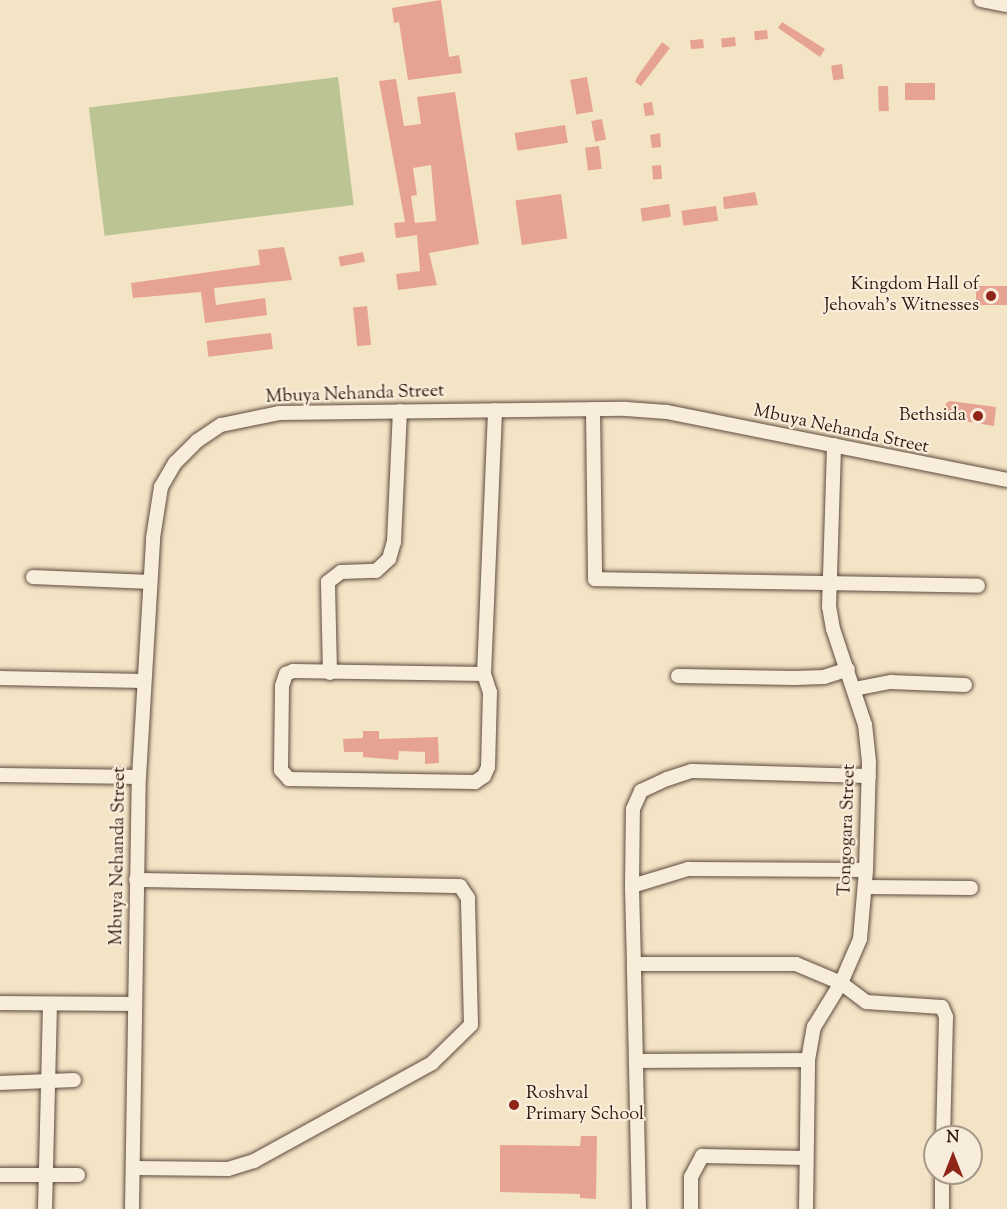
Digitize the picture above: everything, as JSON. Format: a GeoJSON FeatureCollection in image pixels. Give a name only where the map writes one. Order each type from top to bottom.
{"type":"FeatureCollection","features":[{"type":"Feature","properties":{"kind":"street"},"geometry":{"type":"LineString","coordinates":[[981,0],[1007,5]]}},
{"type":"Feature","properties":{"kind":"street"},"geometry":{"type":"LineString","coordinates":[[484,674],[286,674],[282,686],[281,770],[289,779],[475,782],[484,776],[488,766],[490,692],[484,674],[495,410]]}},
{"type":"Feature","properties":{"kind":"street"},"geometry":{"type":"LineString","coordinates":[[593,410],[595,579],[978,586]]}},
{"type":"Feature","properties":{"kind":"street"},"geometry":{"type":"LineString","coordinates":[[330,673],[328,582],[341,572],[376,571],[389,559],[394,542],[400,411]]}},
{"type":"Feature","properties":{"kind":"street","name":"Mbuya Nehanda Street"},"geometry":{"type":"LineString","coordinates":[[132,1209],[136,880],[143,681],[150,582],[161,487],[176,463],[197,441],[221,425],[249,417],[400,411],[667,412],[1007,480]]}},
{"type":"Feature","properties":{"kind":"street","name":"Tongogara Street"},"geometry":{"type":"LineString","coordinates":[[806,1209],[808,1060],[814,1027],[841,983],[860,939],[866,870],[869,776],[865,725],[833,629],[831,583],[834,445]]}},
{"type":"Feature","properties":{"kind":"street"},"geometry":{"type":"LineString","coordinates":[[33,577],[150,582]]}},
{"type":"Feature","properties":{"kind":"street"},"geometry":{"type":"LineString","coordinates":[[678,676],[824,677],[848,669]]}},
{"type":"Feature","properties":{"kind":"street"},"geometry":{"type":"LineString","coordinates":[[0,678],[143,681]]}},
{"type":"Feature","properties":{"kind":"street"},"geometry":{"type":"LineString","coordinates":[[854,689],[891,682],[966,685]]}},
{"type":"Feature","properties":{"kind":"street"},"geometry":{"type":"LineString","coordinates":[[639,1209],[638,1061],[632,886],[633,809],[641,791],[692,771],[869,776]]}},
{"type":"Feature","properties":{"kind":"street"},"geometry":{"type":"LineString","coordinates":[[0,775],[139,777]]}},
{"type":"Feature","properties":{"kind":"street"},"geometry":{"type":"LineString","coordinates":[[632,886],[688,869],[866,870]]}},
{"type":"Feature","properties":{"kind":"street"},"geometry":{"type":"LineString","coordinates":[[134,1168],[228,1169],[254,1161],[432,1063],[471,1025],[468,898],[460,886],[136,880]]}},
{"type":"Feature","properties":{"kind":"street"},"geometry":{"type":"LineString","coordinates":[[865,887],[971,888]]}},
{"type":"Feature","properties":{"kind":"street"},"geometry":{"type":"LineString","coordinates":[[634,964],[796,964],[841,983],[866,1002],[942,1007],[946,1017],[943,1125]]}},
{"type":"Feature","properties":{"kind":"street"},"geometry":{"type":"LineString","coordinates":[[0,1003],[134,1004]]}},
{"type":"Feature","properties":{"kind":"street"},"geometry":{"type":"LineString","coordinates":[[45,1209],[50,1004]]}},
{"type":"Feature","properties":{"kind":"street"},"geometry":{"type":"LineString","coordinates":[[638,1061],[808,1060]]}},
{"type":"Feature","properties":{"kind":"street"},"geometry":{"type":"LineString","coordinates":[[0,1083],[74,1080]]}},
{"type":"Feature","properties":{"kind":"street"},"geometry":{"type":"LineString","coordinates":[[691,1209],[691,1177],[702,1156],[806,1158]]}},
{"type":"Feature","properties":{"kind":"street"},"geometry":{"type":"LineString","coordinates":[[0,1175],[78,1175]]}},
{"type":"Feature","properties":{"kind":"street"},"geometry":{"type":"LineString","coordinates":[[942,1185],[942,1209]]}},
{"type":"Feature","properties":{"kind":"green space"},"geometry":{"type":"Polygon","coordinates":[[[338,77],[354,205],[105,236],[89,108],[338,77]]]}},
{"type":"Feature","properties":{"kind":"building"},"geometry":{"type":"Polygon","coordinates":[[[441,0],[449,57],[459,55],[462,73],[408,80],[399,22],[394,23],[392,8],[441,0]]]}},
{"type":"Feature","properties":{"kind":"building"},"geometry":{"type":"Polygon","coordinates":[[[782,22],[825,49],[820,57],[778,28],[782,22]]]}},
{"type":"Feature","properties":{"kind":"building"},"geometry":{"type":"Polygon","coordinates":[[[767,30],[768,39],[755,40],[754,31],[767,30]]]}},
{"type":"Feature","properties":{"kind":"building"},"geometry":{"type":"Polygon","coordinates":[[[735,37],[736,46],[722,47],[721,38],[735,37]]]}},
{"type":"Feature","properties":{"kind":"building"},"geometry":{"type":"Polygon","coordinates":[[[703,39],[704,48],[691,49],[690,40],[703,39]]]}},
{"type":"Feature","properties":{"kind":"building"},"geometry":{"type":"Polygon","coordinates":[[[662,42],[670,48],[641,86],[635,82],[637,77],[662,42]]]}},
{"type":"Feature","properties":{"kind":"building"},"geometry":{"type":"Polygon","coordinates":[[[842,64],[844,79],[833,80],[831,66],[842,64]]]}},
{"type":"Feature","properties":{"kind":"building"},"geometry":{"type":"Polygon","coordinates":[[[587,77],[593,111],[576,114],[570,80],[587,77]]]}},
{"type":"Feature","properties":{"kind":"building"},"geometry":{"type":"Polygon","coordinates":[[[396,79],[404,126],[421,124],[417,97],[455,92],[479,244],[429,253],[437,285],[398,290],[396,274],[420,271],[417,235],[396,238],[394,223],[405,222],[379,81],[396,79]],[[431,165],[413,168],[417,195],[411,196],[415,223],[436,221],[431,165]]]}},
{"type":"Feature","properties":{"kind":"building"},"geometry":{"type":"Polygon","coordinates":[[[905,83],[935,83],[935,100],[905,100],[905,83]]]}},
{"type":"Feature","properties":{"kind":"building"},"geometry":{"type":"Polygon","coordinates":[[[878,86],[888,86],[889,111],[879,111],[878,86]]]}},
{"type":"Feature","properties":{"kind":"building"},"geometry":{"type":"Polygon","coordinates":[[[652,102],[654,115],[645,116],[643,103],[652,102]]]}},
{"type":"Feature","properties":{"kind":"building"},"geometry":{"type":"Polygon","coordinates":[[[602,119],[606,140],[595,142],[591,121],[602,119]]]}},
{"type":"Feature","properties":{"kind":"building"},"geometry":{"type":"Polygon","coordinates":[[[565,125],[568,143],[517,151],[515,133],[565,125]]]}},
{"type":"Feature","properties":{"kind":"building"},"geometry":{"type":"Polygon","coordinates":[[[660,133],[661,147],[652,148],[650,135],[660,133]]]}},
{"type":"Feature","properties":{"kind":"building"},"geometry":{"type":"Polygon","coordinates":[[[599,146],[602,169],[588,171],[585,148],[599,146]]]}},
{"type":"Feature","properties":{"kind":"building"},"geometry":{"type":"Polygon","coordinates":[[[661,165],[662,179],[653,180],[652,166],[661,165]]]}},
{"type":"Feature","properties":{"kind":"building"},"geometry":{"type":"Polygon","coordinates":[[[755,192],[758,205],[724,209],[723,197],[755,192]]]}},
{"type":"Feature","properties":{"kind":"building"},"geometry":{"type":"Polygon","coordinates":[[[561,194],[567,239],[522,245],[515,200],[561,194]]]}},
{"type":"Feature","properties":{"kind":"building"},"geometry":{"type":"Polygon","coordinates":[[[669,204],[671,217],[642,221],[640,209],[669,204]]]}},
{"type":"Feature","properties":{"kind":"building"},"geometry":{"type":"Polygon","coordinates":[[[716,206],[718,221],[683,226],[681,211],[716,206]]]}},
{"type":"Feature","properties":{"kind":"building"},"geometry":{"type":"Polygon","coordinates":[[[284,247],[292,280],[214,288],[216,305],[265,298],[267,315],[205,323],[201,292],[133,298],[131,283],[260,265],[258,250],[284,247]]]}},
{"type":"Feature","properties":{"kind":"building"},"geometry":{"type":"Polygon","coordinates":[[[363,252],[365,262],[340,267],[338,257],[363,252]]]}},
{"type":"Feature","properties":{"kind":"building","name":"Kingdom Hall of Jehovah’s Witnesses"},"geometry":{"type":"Polygon","coordinates":[[[976,286],[1007,286],[1007,305],[976,305],[976,286]]]}},
{"type":"Feature","properties":{"kind":"building"},"geometry":{"type":"Polygon","coordinates":[[[367,306],[371,345],[357,346],[353,307],[367,306]]]}},
{"type":"Feature","properties":{"kind":"building"},"geometry":{"type":"Polygon","coordinates":[[[271,333],[273,349],[208,357],[206,341],[271,333]]]}},
{"type":"Feature","properties":{"kind":"building"},"geometry":{"type":"Polygon","coordinates":[[[950,401],[996,407],[994,426],[944,418],[946,403],[950,401]]]}},
{"type":"Feature","properties":{"kind":"building"},"geometry":{"type":"Polygon","coordinates":[[[363,731],[379,731],[379,739],[438,737],[439,763],[425,764],[425,752],[399,751],[398,760],[363,757],[363,752],[344,752],[343,739],[363,738],[363,731]]]}},
{"type":"Feature","properties":{"kind":"building"},"geometry":{"type":"Polygon","coordinates":[[[581,1136],[597,1136],[596,1199],[580,1198],[580,1194],[500,1192],[500,1145],[580,1146],[581,1136]]]}},
{"type":"Feature","properties":{"kind":"place","name":"Kingdom Hall of Jehovah’s Witnesses"},"geometry":{"type":"Point","coordinates":[991,296]}},
{"type":"Feature","properties":{"kind":"place","name":"Bethsida"},"geometry":{"type":"Point","coordinates":[978,416]}},
{"type":"Feature","properties":{"kind":"place","name":"Roshval Primary School"},"geometry":{"type":"Point","coordinates":[514,1105]}}]}
